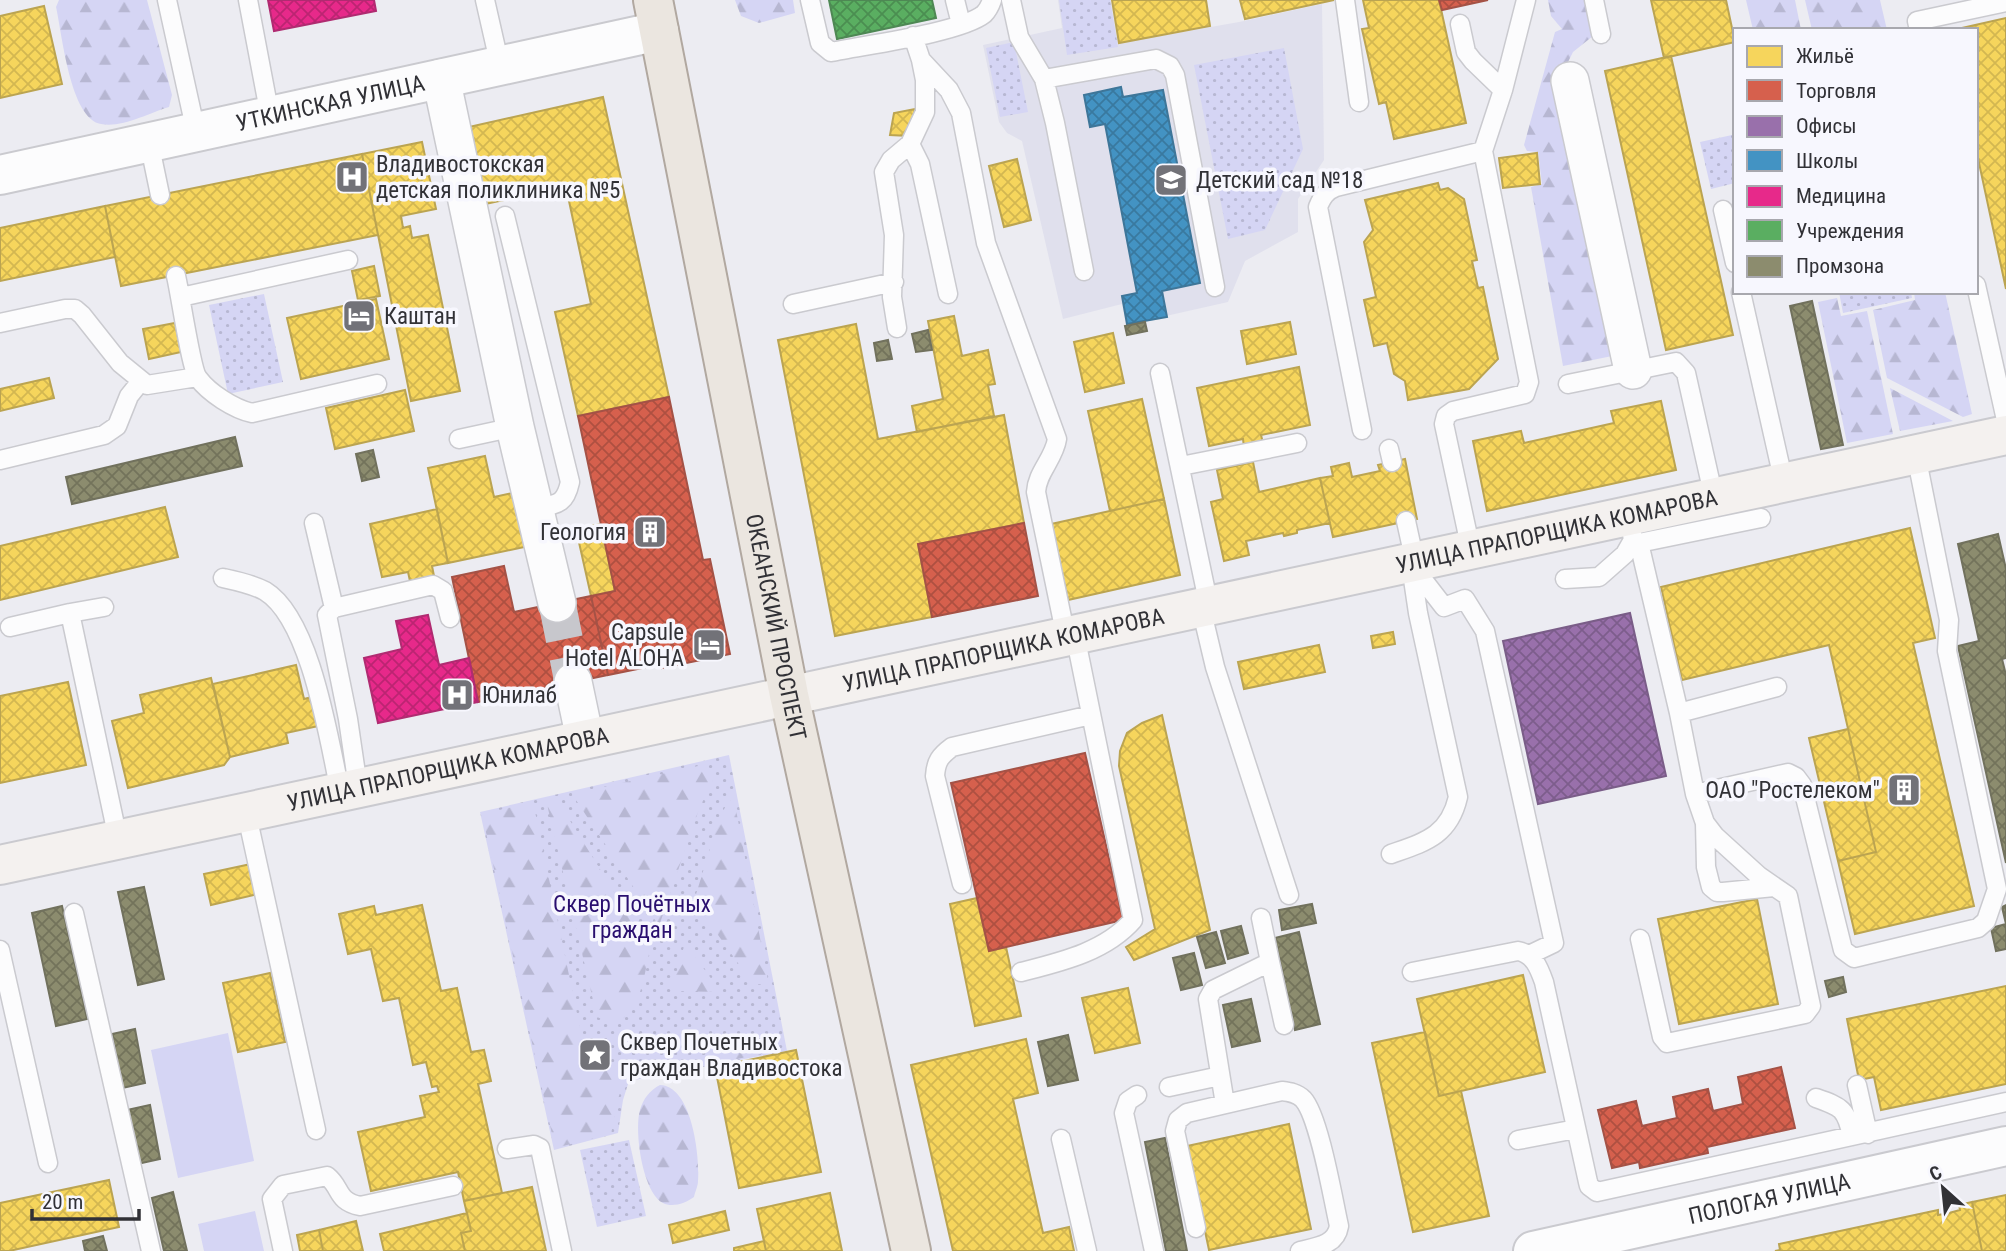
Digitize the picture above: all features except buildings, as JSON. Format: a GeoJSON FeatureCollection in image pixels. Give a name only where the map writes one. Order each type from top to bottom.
{"type":"FeatureCollection","features":[{"type":"Feature","properties":{"kind":"main road","name":"ОКЕАНСКИЙ ПРОСПЕКТ"},"geometry":{"type":"LineString","coordinates":[[656,15],[789,695],[911,1251]]}},
{"type":"Feature","properties":{"kind":"main road","name":"УЛИЦА ПРАПОРЩИКА КОМАРОВА"},"geometry":{"type":"LineString","coordinates":[[0,865],[1471,550],[1634,533],[1714,498],[1916,455],[2006,420]]}},
{"type":"Feature","properties":{"kind":"street","name":"УТКИНСКАЯ УЛИЦА"},"geometry":{"type":"LineString","coordinates":[[0,175],[499,66],[656,15]]}},
{"type":"Feature","properties":{"kind":"street"},"geometry":{"type":"LineString","coordinates":[[441,78],[515,427],[556,603]]}},
{"type":"Feature","properties":{"kind":"street"},"geometry":{"type":"LineString","coordinates":[[1570,81],[1633,370]]}},
{"type":"Feature","properties":{"kind":"street"},"geometry":{"type":"LineString","coordinates":[[573,682],[585,739]]}},
{"type":"Feature","properties":{"kind":"street","name":"ПОЛОГАЯ УЛИЦА"},"geometry":{"type":"LineString","coordinates":[[1533,1251],[2006,1146]]}},
{"type":"Feature","properties":{"kind":"lane"},"geometry":{"type":"LineString","coordinates":[[167,0],[196,132]]}},
{"type":"Feature","properties":{"kind":"lane"},"geometry":{"type":"LineString","coordinates":[[248,0],[270,116]]}},
{"type":"Feature","properties":{"kind":"lane"},"geometry":{"type":"LineString","coordinates":[[485,0],[499,66]]}},
{"type":"Feature","properties":{"kind":"lane"},"geometry":{"type":"LineString","coordinates":[[810,0],[820,43],[831,52],[961,24],[982,15],[990,7],[992,0]]}},
{"type":"Feature","properties":{"kind":"lane"},"geometry":{"type":"LineString","coordinates":[[956,0],[961,24]]}},
{"type":"Feature","properties":{"kind":"lane"},"geometry":{"type":"LineString","coordinates":[[1011,0],[1019,37],[1044,79],[1084,271]]}},
{"type":"Feature","properties":{"kind":"lane"},"geometry":{"type":"LineString","coordinates":[[1345,0],[1359,102]]}},
{"type":"Feature","properties":{"kind":"lane"},"geometry":{"type":"LineString","coordinates":[[1471,550],[1444,424],[1446,416],[1453,411],[1525,394],[1529,382],[1483,151],[1503,90],[1526,0]]}},
{"type":"Feature","properties":{"kind":"lane"},"geometry":{"type":"LineString","coordinates":[[1594,0],[1601,34]]}},
{"type":"Feature","properties":{"kind":"lane"},"geometry":{"type":"LineString","coordinates":[[1919,28],[1917,21],[2006,2]]}},
{"type":"Feature","properties":{"kind":"lane"},"geometry":{"type":"LineString","coordinates":[[1460,24],[1466,51],[1503,90]]}},
{"type":"Feature","properties":{"kind":"lane"},"geometry":{"type":"LineString","coordinates":[[897,328],[892,306],[894,235],[884,172],[891,160],[910,144],[925,112],[925,80],[913,36]]}},
{"type":"Feature","properties":{"kind":"lane"},"geometry":{"type":"LineString","coordinates":[[1044,79],[1156,59],[1170,65],[1175,75],[1215,287]]}},
{"type":"Feature","properties":{"kind":"lane"},"geometry":{"type":"LineString","coordinates":[[921,60],[949,90],[961,113],[986,243],[1057,439],[1055,452],[1038,480],[1036,492],[1091,715],[1133,920],[1116,935],[1080,955],[1021,972]]}},
{"type":"Feature","properties":{"kind":"lane"},"geometry":{"type":"LineString","coordinates":[[149,142],[160,195]]}},
{"type":"Feature","properties":{"kind":"lane"},"geometry":{"type":"LineString","coordinates":[[910,144],[920,164],[948,294]]}},
{"type":"Feature","properties":{"kind":"lane"},"geometry":{"type":"LineString","coordinates":[[1362,430],[1318,207],[1328,190],[1336,187],[1483,151]]}},
{"type":"Feature","properties":{"kind":"lane"},"geometry":{"type":"LineString","coordinates":[[1723,210],[1733,254]]}},
{"type":"Feature","properties":{"kind":"lane"},"geometry":{"type":"LineString","coordinates":[[505,216],[570,482],[567,495],[559,503],[536,508]]}},
{"type":"Feature","properties":{"kind":"lane"},"geometry":{"type":"LineString","coordinates":[[181,297],[348,260]]}},
{"type":"Feature","properties":{"kind":"lane"},"geometry":{"type":"LineString","coordinates":[[176,276],[197,377],[220,399],[242,411],[252,414],[377,384]]}},
{"type":"Feature","properties":{"kind":"lane"},"geometry":{"type":"LineString","coordinates":[[793,304],[894,282]]}},
{"type":"Feature","properties":{"kind":"lane"},"geometry":{"type":"LineString","coordinates":[[1741,294],[1784,483]]}},
{"type":"Feature","properties":{"kind":"lane"},"geometry":{"type":"LineString","coordinates":[[1978,294],[2006,420]]}},
{"type":"Feature","properties":{"kind":"lane"},"geometry":{"type":"LineString","coordinates":[[0,323],[75,309],[120,363],[147,385],[197,377]]}},
{"type":"Feature","properties":{"kind":"lane"},"geometry":{"type":"LineString","coordinates":[[1568,384],[1676,362],[1686,373],[1714,498]]}},
{"type":"Feature","properties":{"kind":"lane"},"geometry":{"type":"LineString","coordinates":[[1160,373],[1181,466],[1214,667],[1289,895]]}},
{"type":"Feature","properties":{"kind":"lane"},"geometry":{"type":"LineString","coordinates":[[0,460],[104,435],[117,426],[129,396],[141,381]]}},
{"type":"Feature","properties":{"kind":"lane"},"geometry":{"type":"LineString","coordinates":[[460,439],[515,427]]}},
{"type":"Feature","properties":{"kind":"lane"},"geometry":{"type":"LineString","coordinates":[[1181,466],[1297,443]]}},
{"type":"Feature","properties":{"kind":"lane"},"geometry":{"type":"LineString","coordinates":[[1695,794],[1788,773],[1797,777],[1802,785],[1843,950],[1847,955],[1854,958],[1978,928],[1986,920],[1997,889],[1947,651],[1949,620],[1916,455]]}},
{"type":"Feature","properties":{"kind":"lane"},"geometry":{"type":"LineString","coordinates":[[1634,533],[1761,518]]}},
{"type":"Feature","properties":{"kind":"lane"},"geometry":{"type":"LineString","coordinates":[[1391,854],[1429,840],[1446,827],[1455,811],[1458,797],[1418,613],[1406,521]]}},
{"type":"Feature","properties":{"kind":"lane"},"geometry":{"type":"LineString","coordinates":[[314,523],[334,608]]}},
{"type":"Feature","properties":{"kind":"lane"},"geometry":{"type":"LineString","coordinates":[[1565,579],[1599,577],[1614,566],[1634,533]]}},
{"type":"Feature","properties":{"kind":"lane"},"geometry":{"type":"LineString","coordinates":[[1634,533],[1679,713],[1695,794],[1705,823],[1706,867],[1711,887],[1717,892],[1774,887]]}},
{"type":"Feature","properties":{"kind":"lane"},"geometry":{"type":"LineString","coordinates":[[1413,562],[1444,607],[1465,600],[1485,631],[1554,943],[1530,955]]}},
{"type":"Feature","properties":{"kind":"lane"},"geometry":{"type":"LineString","coordinates":[[223,578],[267,592],[288,617],[301,641],[320,694],[349,789]]}},
{"type":"Feature","properties":{"kind":"lane"},"geometry":{"type":"LineString","coordinates":[[349,789],[348,719],[327,615],[334,608],[433,585],[443,591],[450,618]]}},
{"type":"Feature","properties":{"kind":"lane"},"geometry":{"type":"LineString","coordinates":[[10,627],[104,607]]}},
{"type":"Feature","properties":{"kind":"lane"},"geometry":{"type":"LineString","coordinates":[[70,613],[118,839]]}},
{"type":"Feature","properties":{"kind":"lane"},"geometry":{"type":"LineString","coordinates":[[1679,713],[1777,687]]}},
{"type":"Feature","properties":{"kind":"lane"},"geometry":{"type":"LineString","coordinates":[[962,884],[935,776],[940,757],[952,747],[1091,715]]}},
{"type":"Feature","properties":{"kind":"lane"},"geometry":{"type":"LineString","coordinates":[[246,811],[316,1130]]}},
{"type":"Feature","properties":{"kind":"lane"},"geometry":{"type":"LineString","coordinates":[[1640,939],[1662,1037],[1667,1043],[1805,1014],[1811,1006],[1788,896],[1724,845],[1705,823]]}},
{"type":"Feature","properties":{"kind":"lane"},"geometry":{"type":"LineString","coordinates":[[74,912],[151,1251]]}},
{"type":"Feature","properties":{"kind":"lane"},"geometry":{"type":"LineString","coordinates":[[1261,918],[1284,1025]]}},
{"type":"Feature","properties":{"kind":"lane"},"geometry":{"type":"LineString","coordinates":[[0,950],[48,1163]]}},
{"type":"Feature","properties":{"kind":"lane"},"geometry":{"type":"LineString","coordinates":[[1412,972],[1518,951],[1530,955],[1540,969],[1544,982],[1589,1186],[1597,1192],[2006,1102]]}},
{"type":"Feature","properties":{"kind":"lane"},"geometry":{"type":"LineString","coordinates":[[1225,1104],[1208,999],[1213,990],[1270,962]]}},
{"type":"Feature","properties":{"kind":"lane"},"geometry":{"type":"LineString","coordinates":[[1169,1087],[1220,1076]]}},
{"type":"Feature","properties":{"kind":"lane"},"geometry":{"type":"LineString","coordinates":[[1857,1085],[1860,1135]]}},
{"type":"Feature","properties":{"kind":"lane"},"geometry":{"type":"LineString","coordinates":[[1196,1228],[1175,1131],[1178,1120],[1187,1113],[1225,1104],[1282,1091],[1294,1093],[1303,1099],[1314,1117],[1339,1226],[1336,1237],[1329,1243],[1310,1250]]}},
{"type":"Feature","properties":{"kind":"lane"},"geometry":{"type":"LineString","coordinates":[[1137,1095],[1128,1101],[1124,1113],[1154,1251]]}},
{"type":"Feature","properties":{"kind":"lane"},"geometry":{"type":"LineString","coordinates":[[1816,1098],[1838,1106],[1860,1135]]}},
{"type":"Feature","properties":{"kind":"lane"},"geometry":{"type":"LineString","coordinates":[[1518,1140],[1576,1129]]}},
{"type":"Feature","properties":{"kind":"lane"},"geometry":{"type":"LineString","coordinates":[[1061,1139],[1087,1251]]}},
{"type":"Feature","properties":{"kind":"lane"},"geometry":{"type":"LineString","coordinates":[[507,1149],[534,1145],[540,1148],[562,1251]]}},
{"type":"Feature","properties":{"kind":"lane"},"geometry":{"type":"LineString","coordinates":[[283,1251],[272,1199],[283,1185],[327,1176],[333,1180],[341,1197],[360,1206],[453,1186]]}},
{"type":"Feature","properties":{"kind":"shaded area","name":"Детский сад №18"},"geometry":{"type":"Polygon","coordinates":[[[1058,0],[1111,0],[1120,43],[1322,4],[1324,160],[1298,199],[1298,232],[1245,261],[1228,302],[1126,325],[1122,304],[1063,319],[1022,141],[1007,133],[999,122],[983,45],[1062,28],[1058,0]]]}},
{"type":"Feature","properties":{"kind":"green space"},"geometry":{"type":"Polygon","coordinates":[[[59,0],[147,0],[172,95],[169,107],[118,124],[101,124],[90,119],[75,92],[69,73],[56,7],[59,0]]]}},
{"type":"Feature","properties":{"kind":"green space"},"geometry":{"type":"Polygon","coordinates":[[[735,0],[793,0],[795,13],[759,23],[741,16],[735,0]]]}},
{"type":"Feature","properties":{"kind":"green space"},"geometry":{"type":"Polygon","coordinates":[[[1059,0],[1110,0],[1118,47],[1067,55],[1059,0]]]}},
{"type":"Feature","properties":{"kind":"green space"},"geometry":{"type":"Polygon","coordinates":[[[1548,0],[1585,0],[1593,36],[1573,52],[1567,64],[1622,354],[1563,366],[1531,187],[1542,184],[1538,152],[1527,151],[1524,145],[1555,32],[1562,29],[1551,16],[1548,0]]]}},
{"type":"Feature","properties":{"kind":"green space"},"geometry":{"type":"Polygon","coordinates":[[[1746,0],[1795,0],[1801,28],[1753,28],[1746,0]]]}},
{"type":"Feature","properties":{"kind":"green space"},"geometry":{"type":"Polygon","coordinates":[[[1805,0],[1880,0],[1887,28],[1812,28],[1805,0]]]}},
{"type":"Feature","properties":{"kind":"green space"},"geometry":{"type":"Polygon","coordinates":[[[1014,42],[1028,112],[1000,117],[986,48],[1014,42]]]}},
{"type":"Feature","properties":{"kind":"green space"},"geometry":{"type":"Polygon","coordinates":[[[1284,48],[1303,149],[1265,230],[1228,239],[1194,65],[1284,48]]]}},
{"type":"Feature","properties":{"kind":"green space"},"geometry":{"type":"Polygon","coordinates":[[[1732,135],[1733,184],[1711,189],[1700,142],[1732,135]]]}},
{"type":"Feature","properties":{"kind":"green space"},"geometry":{"type":"Polygon","coordinates":[[[264,294],[283,382],[228,394],[209,305],[264,294]]]}},
{"type":"Feature","properties":{"kind":"green space"},"geometry":{"type":"Polygon","coordinates":[[[1839,294],[1911,294],[1912,298],[1843,313],[1839,294]]]}},
{"type":"Feature","properties":{"kind":"green space"},"geometry":{"type":"Polygon","coordinates":[[[1914,294],[1945,294],[1972,414],[1963,417],[1887,378],[1873,310],[1915,300],[1914,294]]]}},
{"type":"Feature","properties":{"kind":"green space"},"geometry":{"type":"Polygon","coordinates":[[[1837,298],[1841,316],[1867,311],[1893,434],[1847,443],[1818,302],[1837,298]]]}},
{"type":"Feature","properties":{"kind":"green space"},"geometry":{"type":"Polygon","coordinates":[[[1890,388],[1953,421],[1900,431],[1890,388]]]}},
{"type":"Feature","properties":{"kind":"green space","name":"Сквер Почётных граждан"},"geometry":{"type":"Polygon","coordinates":[[[729,755],[787,1051],[629,1081],[618,1133],[554,1150],[480,812],[729,755]]]}},
{"type":"Feature","properties":{"kind":"green space"},"geometry":{"type":"Polygon","coordinates":[[[707,764],[714,778],[699,809],[659,926],[572,794],[707,764]]]}},
{"type":"Feature","properties":{"kind":"green space"},"geometry":{"type":"Polygon","coordinates":[[[556,798],[650,950],[636,1002],[623,1018],[614,1024],[597,1017],[546,800],[556,798]]]}},
{"type":"Feature","properties":{"kind":"green space"},"geometry":{"type":"Polygon","coordinates":[[[734,799],[769,986],[752,983],[694,901],[718,822],[728,801],[734,799]]]}},
{"type":"Feature","properties":{"kind":"green space"},"geometry":{"type":"Polygon","coordinates":[[[533,802],[585,1052],[600,1064],[628,1064],[611,1134],[555,1148],[482,814],[533,802]]]}},
{"type":"Feature","properties":{"kind":"green space"},"geometry":{"type":"Polygon","coordinates":[[[685,943],[721,992],[671,991],[685,943]]]}},
{"type":"Feature","properties":{"kind":"green space"},"geometry":{"type":"Polygon","coordinates":[[[228,1033],[254,1161],[178,1178],[151,1050],[228,1033]]]}},
{"type":"Feature","properties":{"kind":"green space"},"geometry":{"type":"Polygon","coordinates":[[[774,1037],[776,1051],[717,1063],[715,1048],[774,1037]]]}},
{"type":"Feature","properties":{"kind":"green space"},"geometry":{"type":"Polygon","coordinates":[[[660,1085],[671,1088],[687,1109],[697,1156],[698,1183],[694,1197],[675,1205],[663,1203],[650,1187],[639,1145],[638,1119],[641,1106],[650,1092],[660,1085]]]}},
{"type":"Feature","properties":{"kind":"green space"},"geometry":{"type":"Polygon","coordinates":[[[629,1140],[646,1216],[597,1227],[580,1150],[629,1140]]]}},
{"type":"Feature","properties":{"kind":"green space"},"geometry":{"type":"Polygon","coordinates":[[[255,1211],[264,1251],[204,1251],[198,1224],[255,1211]]]}},
{"type":"Feature","properties":{"kind":"tunnel"},"geometry":{"type":"LineString","coordinates":[[557,603],[573,682]]}},
{"type":"Feature","properties":{"kind":"place","name":"Владивостокская детская поликлиника №5"},"geometry":{"type":"Point","coordinates":[352,177]}},
{"type":"Feature","properties":{"kind":"place","name":"Детский сад №18"},"geometry":{"type":"Point","coordinates":[1171,180]}},
{"type":"Feature","properties":{"kind":"place","name":"Каштан"},"geometry":{"type":"Point","coordinates":[359,316]}},
{"type":"Feature","properties":{"kind":"place","name":"Геология"},"geometry":{"type":"Point","coordinates":[650,532]}},
{"type":"Feature","properties":{"kind":"place","name":"Capsule Hotel ALOHA"},"geometry":{"type":"Point","coordinates":[709,645]}},
{"type":"Feature","properties":{"kind":"place","name":"Юнилаб"},"geometry":{"type":"Point","coordinates":[457,695]}},
{"type":"Feature","properties":{"kind":"place","name":"ОАО \"Ростелеком\""},"geometry":{"type":"Point","coordinates":[1904,790]}},
{"type":"Feature","properties":{"kind":"place","name":"Сквер Почетных граждан Владивостока"},"geometry":{"type":"Point","coordinates":[595,1055]}}]}
